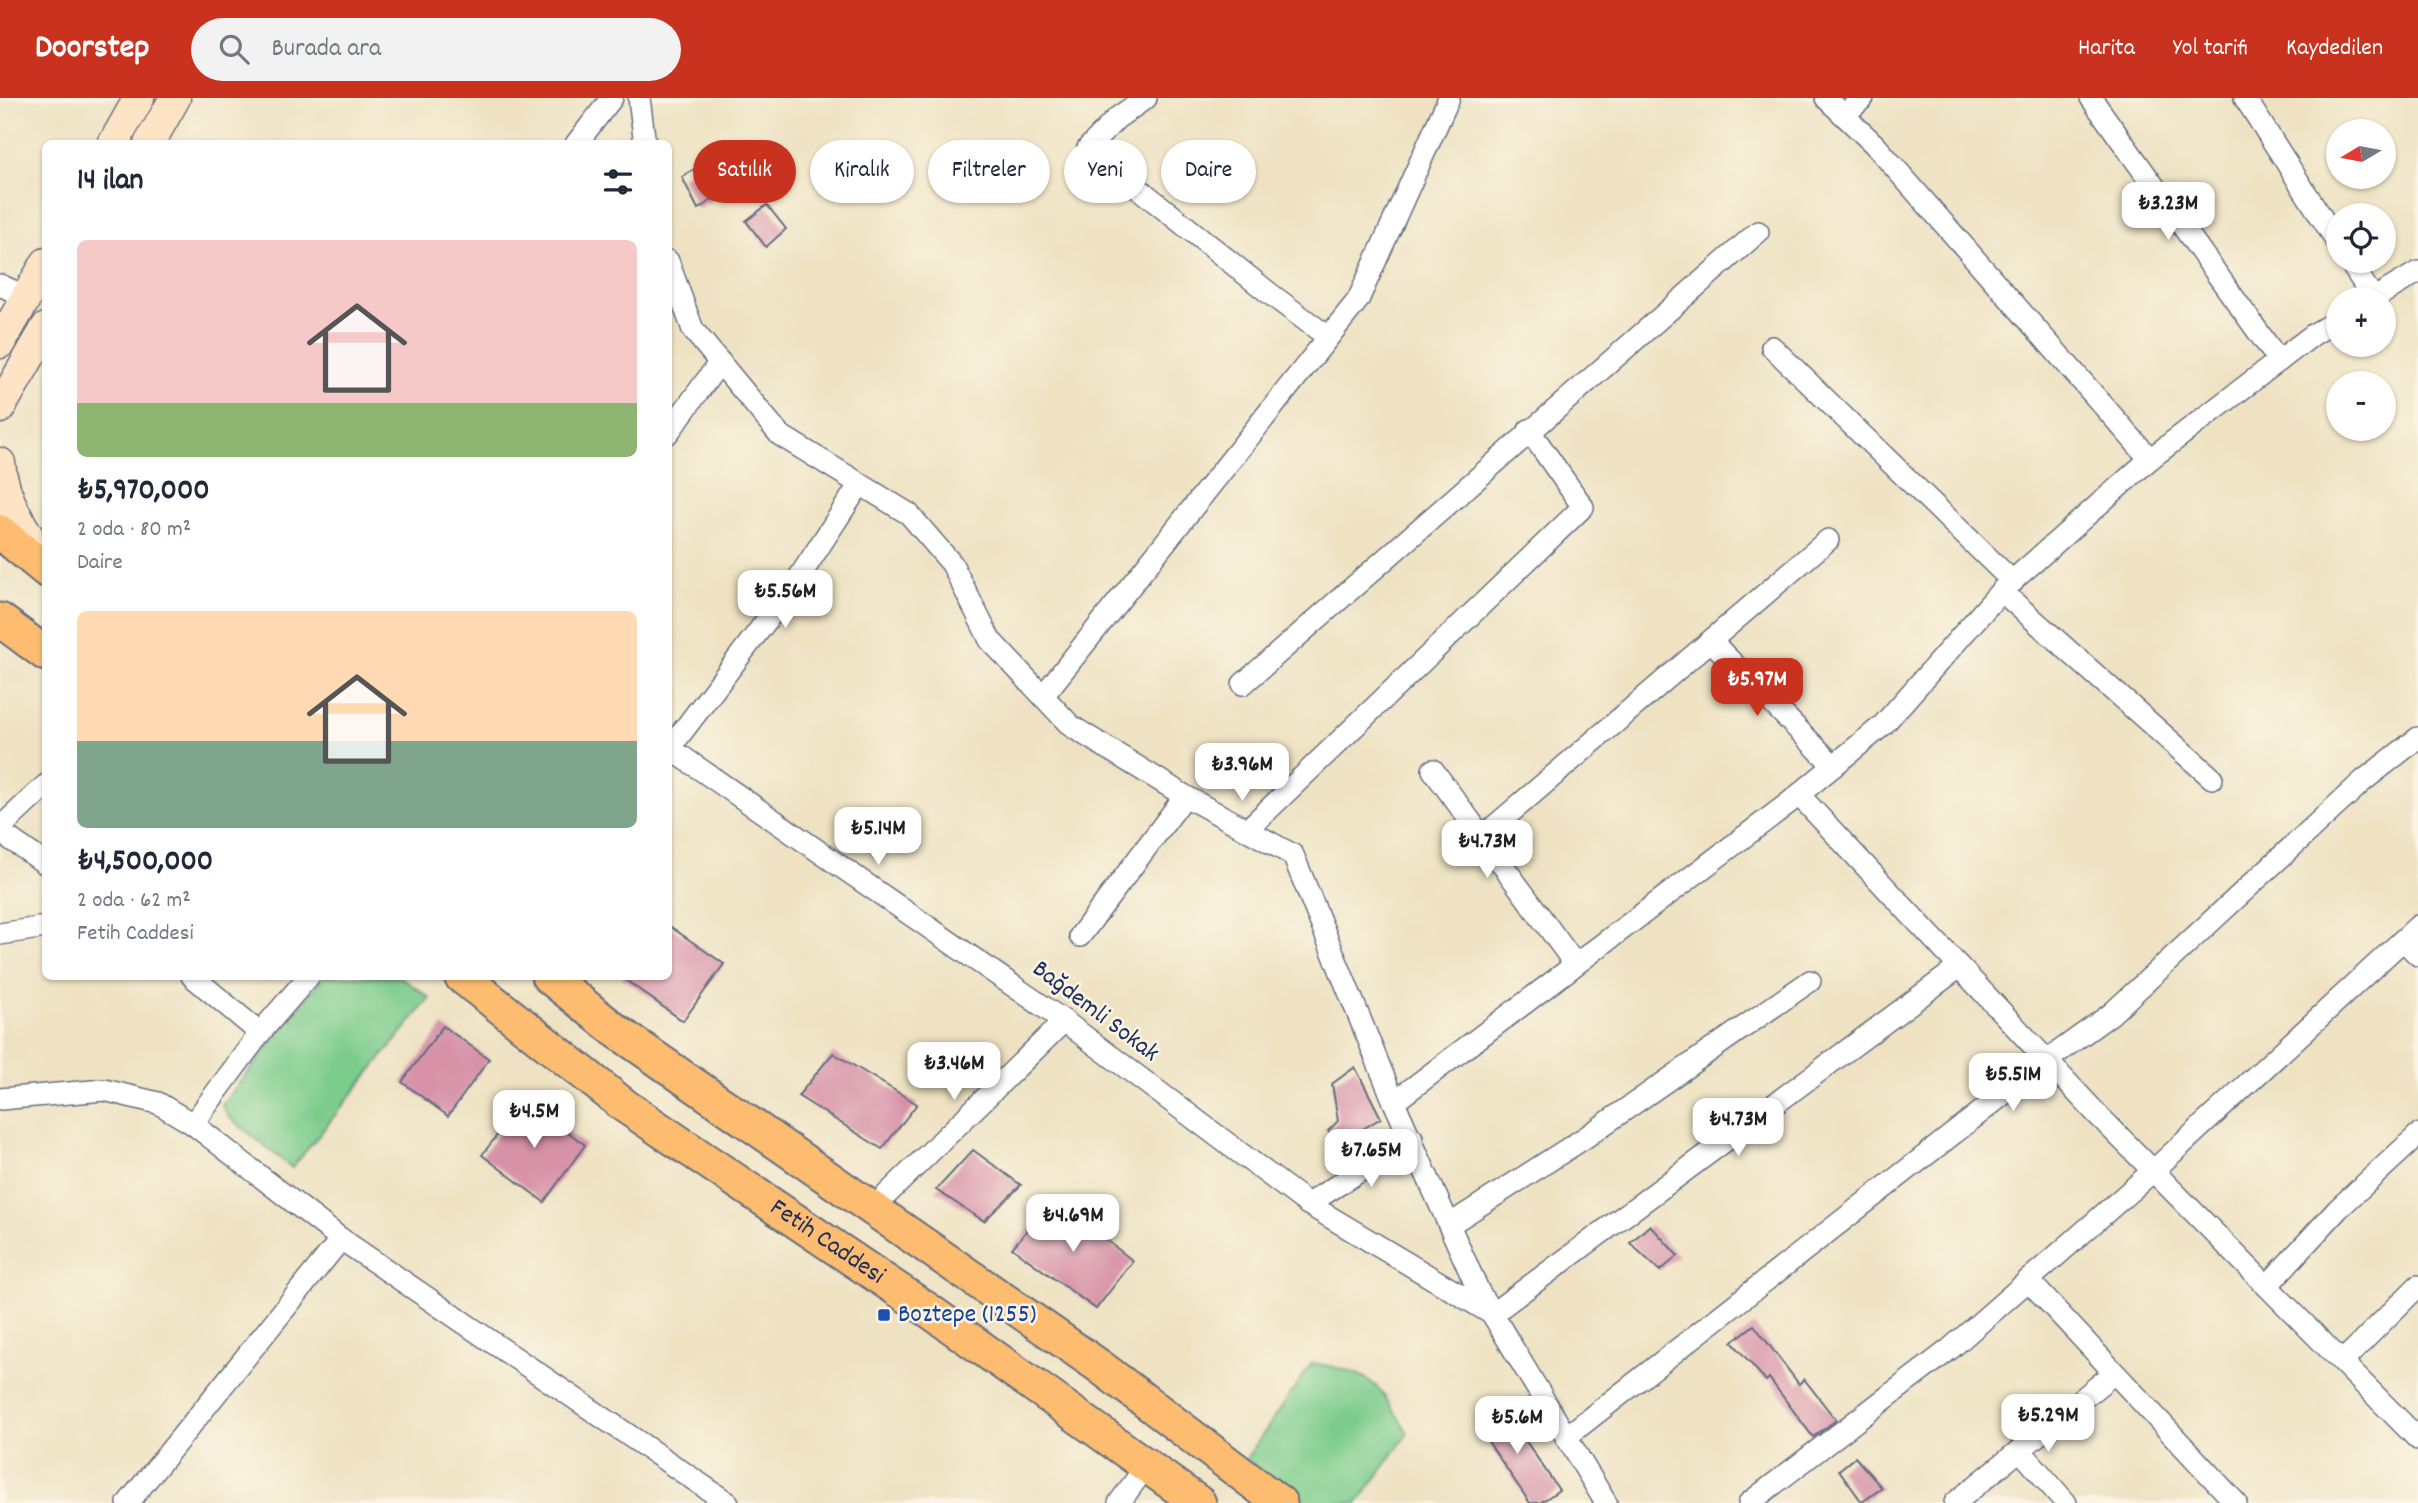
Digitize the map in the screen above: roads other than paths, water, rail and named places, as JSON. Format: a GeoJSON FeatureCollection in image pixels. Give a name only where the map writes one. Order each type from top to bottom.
{"type":"FeatureCollection","features":[{"type":"Feature","properties":{"kind":"main road"},"geometry":{"type":"LineString","coordinates":[[115,140],[139,98]]}},
{"type":"Feature","properties":{"kind":"main road"},"geometry":{"type":"LineString","coordinates":[[151,140],[175,98]]}},
{"type":"Feature","properties":{"kind":"main road"},"geometry":{"type":"LineString","coordinates":[[0,343],[13,291],[42,266]]}},
{"type":"Feature","properties":{"kind":"main road"},"geometry":{"type":"LineString","coordinates":[[0,429],[6,397],[42,335]]}},
{"type":"Feature","properties":{"kind":"main road"},"geometry":{"type":"LineString","coordinates":[[0,463],[1,481],[25,532],[42,556]]}},
{"type":"Feature","properties":{"kind":"main road"},"geometry":{"type":"LineString","coordinates":[[0,532],[42,567]]}},
{"type":"Feature","properties":{"kind":"main road"},"geometry":{"type":"LineString","coordinates":[[6,628],[42,651]]}},
{"type":"Feature","properties":{"kind":"main road","name":"Fetih Caddesi"},"geometry":{"type":"LineString","coordinates":[[466,980],[625,1106],[942,1319],[1199,1503]]}},
{"type":"Feature","properties":{"kind":"main road","name":"Fetih Caddesi"},"geometry":{"type":"LineString","coordinates":[[553,980],[615,1030],[1099,1366],[1280,1503]]}},
{"type":"Feature","properties":{"kind":"street"},"geometry":{"type":"LineString","coordinates":[[579,140],[612,98]]}},
{"type":"Feature","properties":{"kind":"street"},"geometry":{"type":"LineString","coordinates":[[639,98],[644,140]]}},
{"type":"Feature","properties":{"kind":"street"},"geometry":{"type":"LineString","coordinates":[[1146,98],[1117,118],[1088,148],[1258,285],[1328,337]]}},
{"type":"Feature","properties":{"kind":"street"},"geometry":{"type":"LineString","coordinates":[[1043,696],[1358,300],[1448,98]]}},
{"type":"Feature","properties":{"kind":"street"},"geometry":{"type":"LineString","coordinates":[[1826,98],[1875,145],[2150,459]]}},
{"type":"Feature","properties":{"kind":"street"},"geometry":{"type":"LineString","coordinates":[[1844,115],[1863,98]]}},
{"type":"Feature","properties":{"kind":"street"},"geometry":{"type":"LineString","coordinates":[[2091,98],[2279,361]]}},
{"type":"Feature","properties":{"kind":"street"},"geometry":{"type":"LineString","coordinates":[[2252,100],[2326,223]]}},
{"type":"Feature","properties":{"kind":"street"},"geometry":{"type":"LineString","coordinates":[[1242,684],[1758,232]]}},
{"type":"Feature","properties":{"kind":"street"},"geometry":{"type":"LineString","coordinates":[[672,272],[693,330],[780,435],[909,514],[952,564],[990,640],[1070,726],[1185,796],[1293,855],[1394,1102],[1448,1225],[1492,1314],[1605,1503]]}},
{"type":"Feature","properties":{"kind":"street"},"geometry":{"type":"LineString","coordinates":[[2393,287],[2418,272]]}},
{"type":"Feature","properties":{"kind":"street"},"geometry":{"type":"LineString","coordinates":[[1394,1102],[1834,766],[1883,725],[2007,587],[2150,459],[2326,328]]}},
{"type":"Feature","properties":{"kind":"street"},"geometry":{"type":"LineString","coordinates":[[1772,347],[2007,587],[2212,778]]}},
{"type":"Feature","properties":{"kind":"street"},"geometry":{"type":"LineString","coordinates":[[672,428],[720,362]]}},
{"type":"Feature","properties":{"kind":"street"},"geometry":{"type":"LineString","coordinates":[[1247,830],[1583,507],[1529,430]]}},
{"type":"Feature","properties":{"kind":"street"},"geometry":{"type":"LineString","coordinates":[[672,743],[798,579],[860,484]]}},
{"type":"Feature","properties":{"kind":"street"},"geometry":{"type":"LineString","coordinates":[[1482,837],[1828,540]]}},
{"type":"Feature","properties":{"kind":"street"},"geometry":{"type":"LineString","coordinates":[[1711,641],[1834,766]]}},
{"type":"Feature","properties":{"kind":"street"},"geometry":{"type":"LineString","coordinates":[[1566,1437],[2046,1061],[2110,1014],[2363,781],[2418,738]]}},
{"type":"Feature","properties":{"kind":"street","name":"Bağdemli Sokak"},"geometry":{"type":"LineString","coordinates":[[672,749],[1064,1021],[1308,1204],[1492,1314]]}},
{"type":"Feature","properties":{"kind":"street"},"geometry":{"type":"LineString","coordinates":[[1433,771],[1575,964]]}},
{"type":"Feature","properties":{"kind":"street"},"geometry":{"type":"LineString","coordinates":[[42,789],[0,830],[42,861]]}},
{"type":"Feature","properties":{"kind":"street"},"geometry":{"type":"LineString","coordinates":[[1799,795],[2046,1061],[2418,1439]]}},
{"type":"Feature","properties":{"kind":"street"},"geometry":{"type":"LineString","coordinates":[[1080,936],[1185,796]]}},
{"type":"Feature","properties":{"kind":"street"},"geometry":{"type":"LineString","coordinates":[[0,934],[42,928]]}},
{"type":"Feature","properties":{"kind":"street"},"geometry":{"type":"LineString","coordinates":[[1749,1503],[1950,1349],[2413,940]]}},
{"type":"Feature","properties":{"kind":"street"},"geometry":{"type":"LineString","coordinates":[[1492,1314],[1958,968]]}},
{"type":"Feature","properties":{"kind":"street"},"geometry":{"type":"LineString","coordinates":[[197,980],[260,1033]]}},
{"type":"Feature","properties":{"kind":"street"},"geometry":{"type":"LineString","coordinates":[[193,1124],[260,1033],[306,980]]}},
{"type":"Feature","properties":{"kind":"street"},"geometry":{"type":"LineString","coordinates":[[1448,1225],[1586,1138],[1810,981]]}},
{"type":"Feature","properties":{"kind":"street"},"geometry":{"type":"LineString","coordinates":[[871,1210],[1064,1021]]}},
{"type":"Feature","properties":{"kind":"street"},"geometry":{"type":"LineString","coordinates":[[0,1099],[104,1090],[158,1103],[193,1124],[341,1239],[728,1503]]}},
{"type":"Feature","properties":{"kind":"street"},"geometry":{"type":"LineString","coordinates":[[2267,1286],[2338,1209],[2418,1135]]}},
{"type":"Feature","properties":{"kind":"street"},"geometry":{"type":"LineString","coordinates":[[1308,1204],[1412,1138]]}},
{"type":"Feature","properties":{"kind":"street"},"geometry":{"type":"LineString","coordinates":[[128,1503],[341,1239]]}},
{"type":"Feature","properties":{"kind":"street"},"geometry":{"type":"LineString","coordinates":[[2028,1280],[2236,1503]]}},
{"type":"Feature","properties":{"kind":"street"},"geometry":{"type":"LineString","coordinates":[[2342,1362],[2418,1286]]}},
{"type":"Feature","properties":{"kind":"street"},"geometry":{"type":"LineString","coordinates":[[1955,1503],[2114,1373]]}},
{"type":"Feature","properties":{"kind":"street"},"geometry":{"type":"LineString","coordinates":[[2020,1450],[2066,1503]]}},
{"type":"Feature","properties":{"kind":"street"},"geometry":{"type":"LineString","coordinates":[[1119,1503],[1147,1465]]}},
{"type":"Feature","properties":{"kind":"place","name":"Boztepe (1255)"},"geometry":{"type":"Point","coordinates":[884,1315]}}]}
